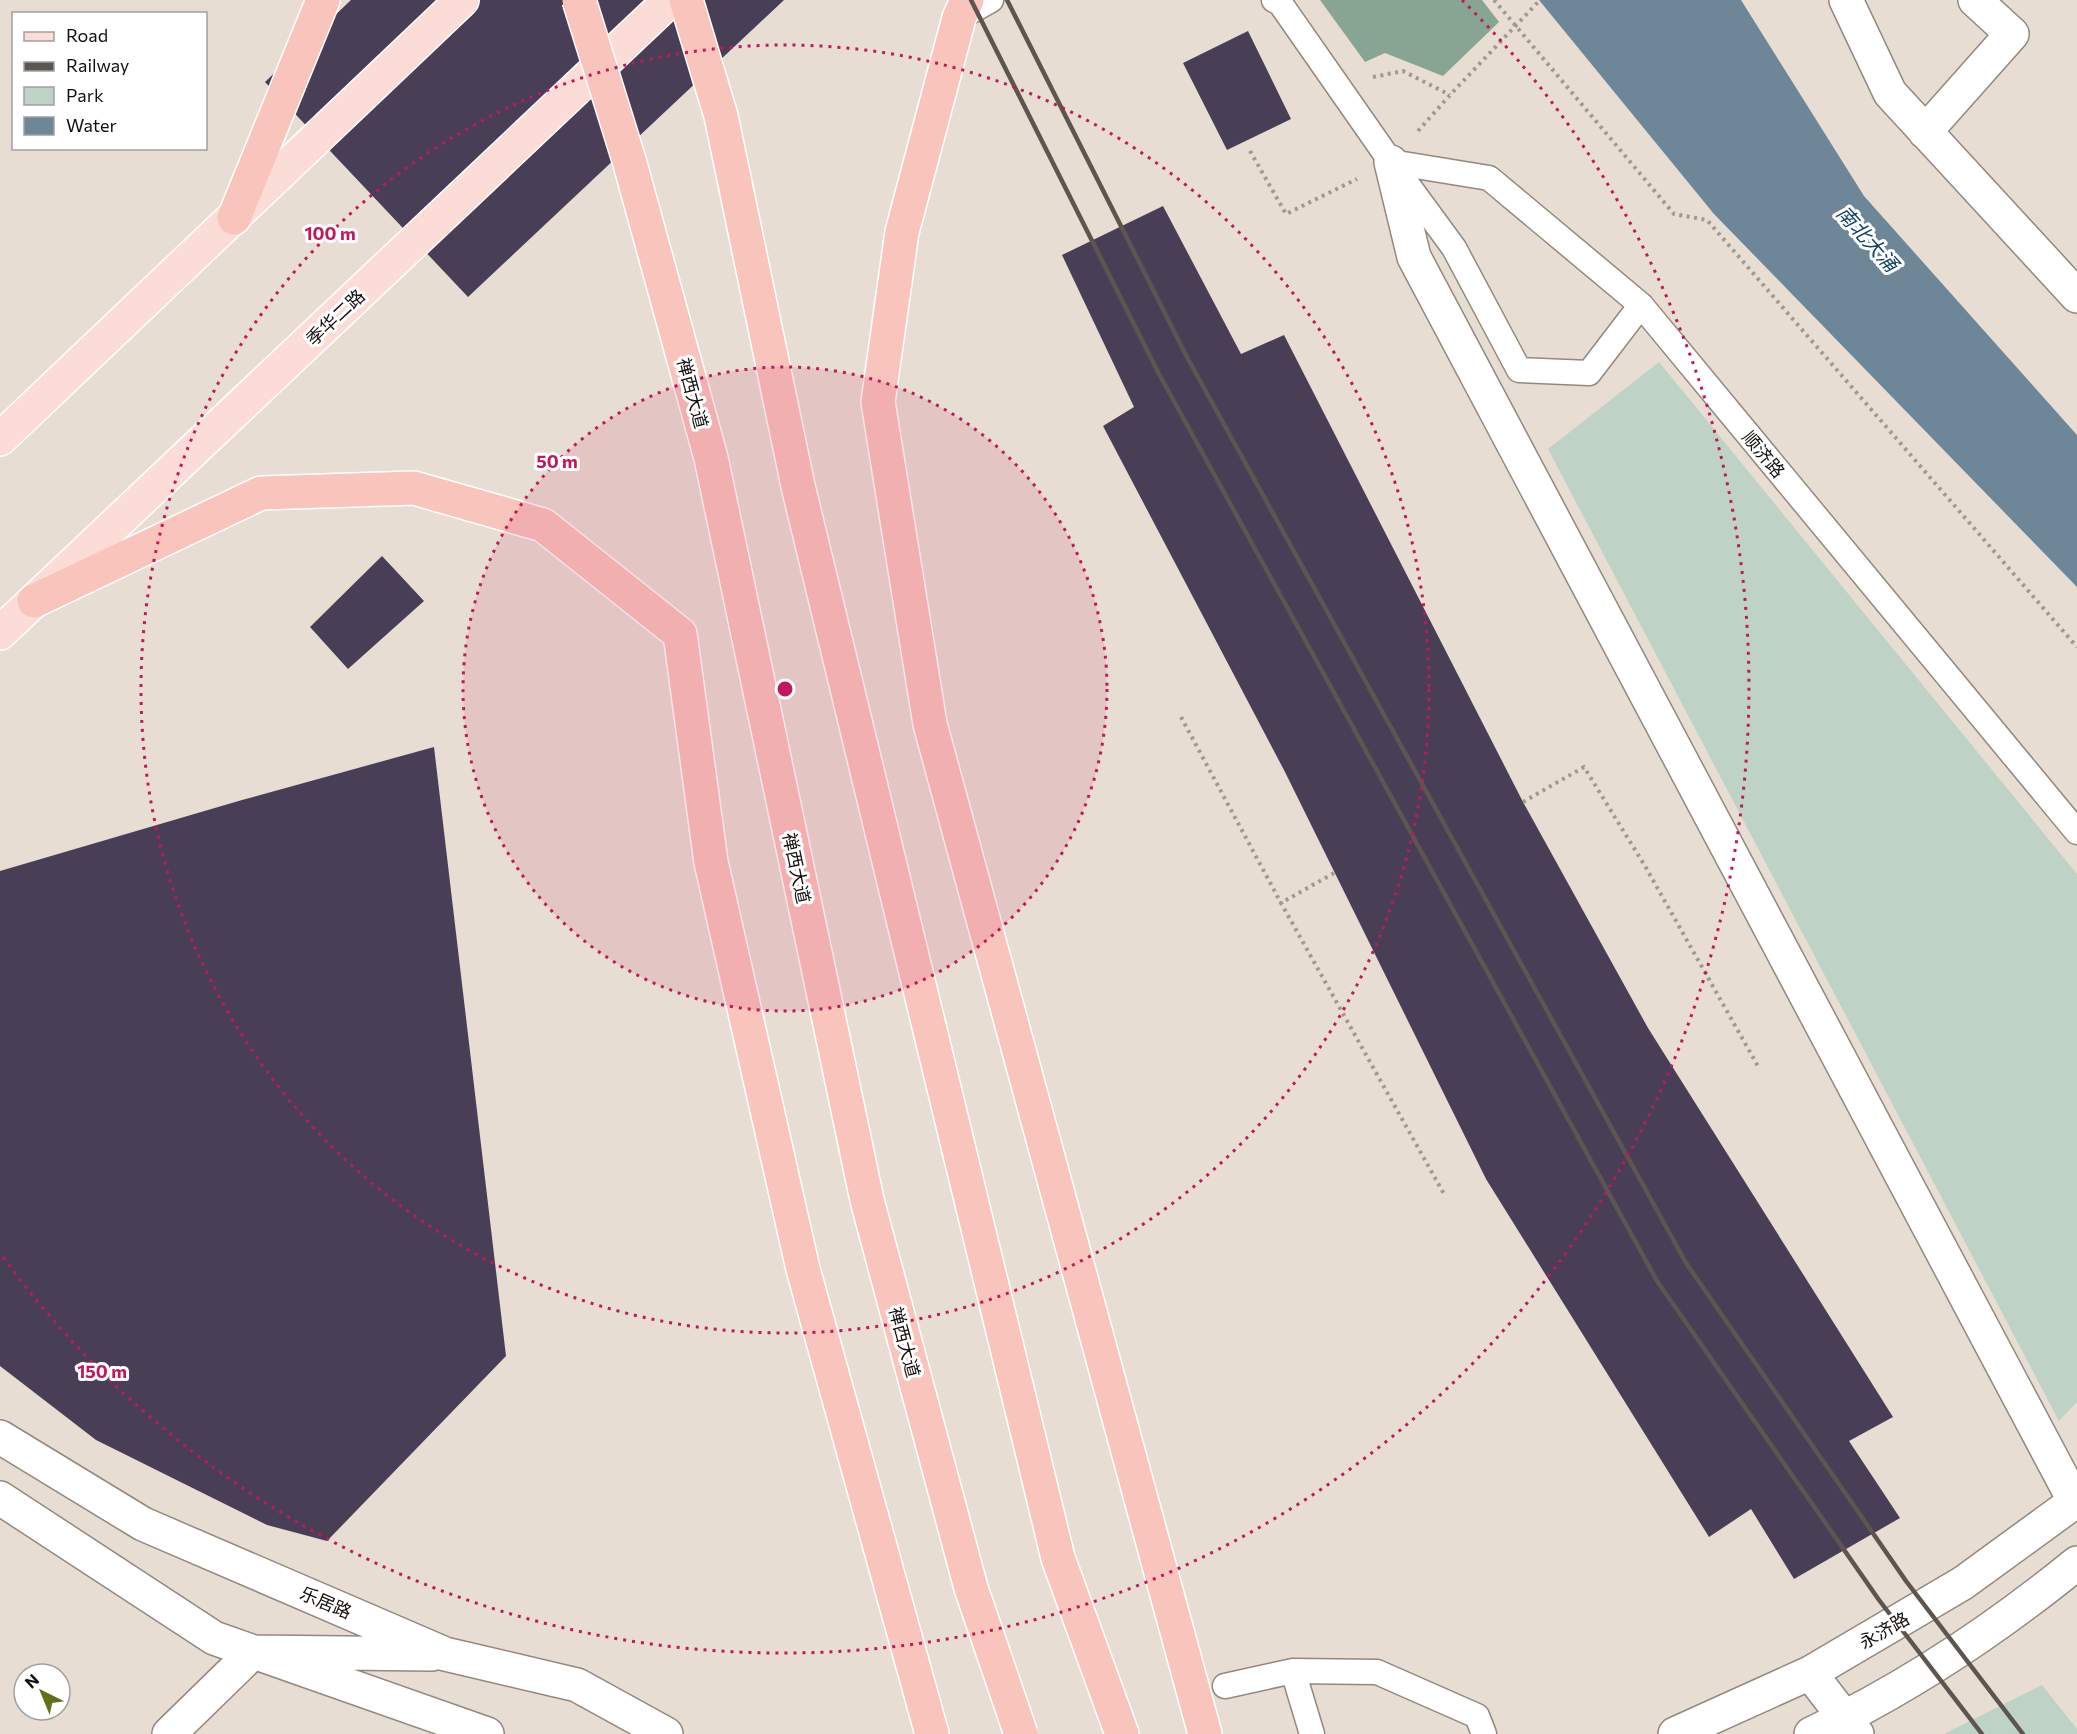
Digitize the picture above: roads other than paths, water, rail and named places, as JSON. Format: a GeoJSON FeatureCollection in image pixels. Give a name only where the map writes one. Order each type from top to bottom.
{"type":"FeatureCollection","features":[{"type":"Feature","properties":{"kind":"highway"},"geometry":{"type":"LineString","coordinates":[[234,218],[323,0]]}},
{"type":"Feature","properties":{"kind":"highway","name":"禅西大道"},"geometry":{"type":"LineString","coordinates":[[579,0],[628,160],[711,458],[867,1200],[971,1588],[1021,1734]]}},
{"type":"Feature","properties":{"kind":"highway"},"geometry":{"type":"LineString","coordinates":[[686,0],[721,116],[801,497],[1058,1558],[1122,1734]]}},
{"type":"Feature","properties":{"kind":"highway"},"geometry":{"type":"LineString","coordinates":[[963,9],[902,232],[878,402],[930,724],[1205,1734]]}},
{"type":"Feature","properties":{"kind":"highway"},"geometry":{"type":"LineString","coordinates":[[34,601],[261,493],[414,488],[543,525],[680,634],[711,862],[803,1269],[932,1734]]}},
{"type":"Feature","properties":{"kind":"main road"},"geometry":{"type":"LineString","coordinates":[[0,439],[462,0]]}},
{"type":"Feature","properties":{"kind":"main road","name":"季华二路"},"geometry":{"type":"LineString","coordinates":[[0,633],[670,0]]}},
{"type":"Feature","properties":{"kind":"street"},"geometry":{"type":"LineString","coordinates":[[1846,0],[1890,93],[2077,296]]}},
{"type":"Feature","properties":{"kind":"street"},"geometry":{"type":"LineString","coordinates":[[1925,132],[2012,34],[1975,0]]}},
{"type":"Feature","properties":{"kind":"street"},"geometry":{"type":"LineString","coordinates":[[1391,162],[1414,257],[2076,1501]]}},
{"type":"Feature","properties":{"kind":"street","name":"乐居路"},"geometry":{"type":"LineString","coordinates":[[0,1437],[143,1524],[446,1654],[577,1685],[666,1734]]}},
{"type":"Feature","properties":{"kind":"street"},"geometry":{"type":"LineString","coordinates":[[0,1498],[214,1638],[487,1734]]}},
{"type":"Feature","properties":{"kind":"street","name":"永济路"},"geometry":{"type":"LineString","coordinates":[[1676,1734],[1810,1673],[1963,1583],[2076,1501]]}},
{"type":"Feature","properties":{"kind":"street"},"geometry":{"type":"LineString","coordinates":[[1811,1734],[1851,1726],[1881,1699],[2016,1611],[2077,1563]]}},
{"type":"Feature","properties":{"kind":"street"},"geometry":{"type":"LineString","coordinates":[[169,1734],[253,1652],[446,1654]]}},
{"type":"Feature","properties":{"kind":"street"},"geometry":{"type":"LineString","coordinates":[[1810,1673],[1851,1726]]}},
{"type":"Feature","properties":{"kind":"lane"},"geometry":{"type":"LineString","coordinates":[[963,9],[991,0]]}},
{"type":"Feature","properties":{"kind":"lane"},"geometry":{"type":"LineString","coordinates":[[1274,0],[1280,3],[1454,248],[1519,370],[1589,373],[1641,305]]}},
{"type":"Feature","properties":{"kind":"lane","name":"顺济路"},"geometry":{"type":"LineString","coordinates":[[1391,162],[1489,178],[1641,305],[2077,832]]}},
{"type":"Feature","properties":{"kind":"lane"},"geometry":{"type":"LineString","coordinates":[[1293,1671],[1312,1734]]}},
{"type":"Feature","properties":{"kind":"lane"},"geometry":{"type":"LineString","coordinates":[[1225,1686],[1293,1671],[1377,1672],[1477,1716],[1484,1734]]}},
{"type":"Feature","properties":{"kind":"water","name":"南北大涌"},"geometry":{"type":"Polygon","coordinates":[[[1539,0],[1741,0],[1864,196],[2077,435],[2077,587],[1714,214],[1539,0]]]}},
{"type":"Feature","properties":{"kind":"railway"},"geometry":{"type":"LineString","coordinates":[[971,0],[1159,374],[1657,1281],[1879,1600],[1982,1734]]}},
{"type":"Feature","properties":{"kind":"railway"},"geometry":{"type":"LineString","coordinates":[[1007,0],[1188,359],[1686,1263],[1906,1581],[2023,1734]]}}]}
